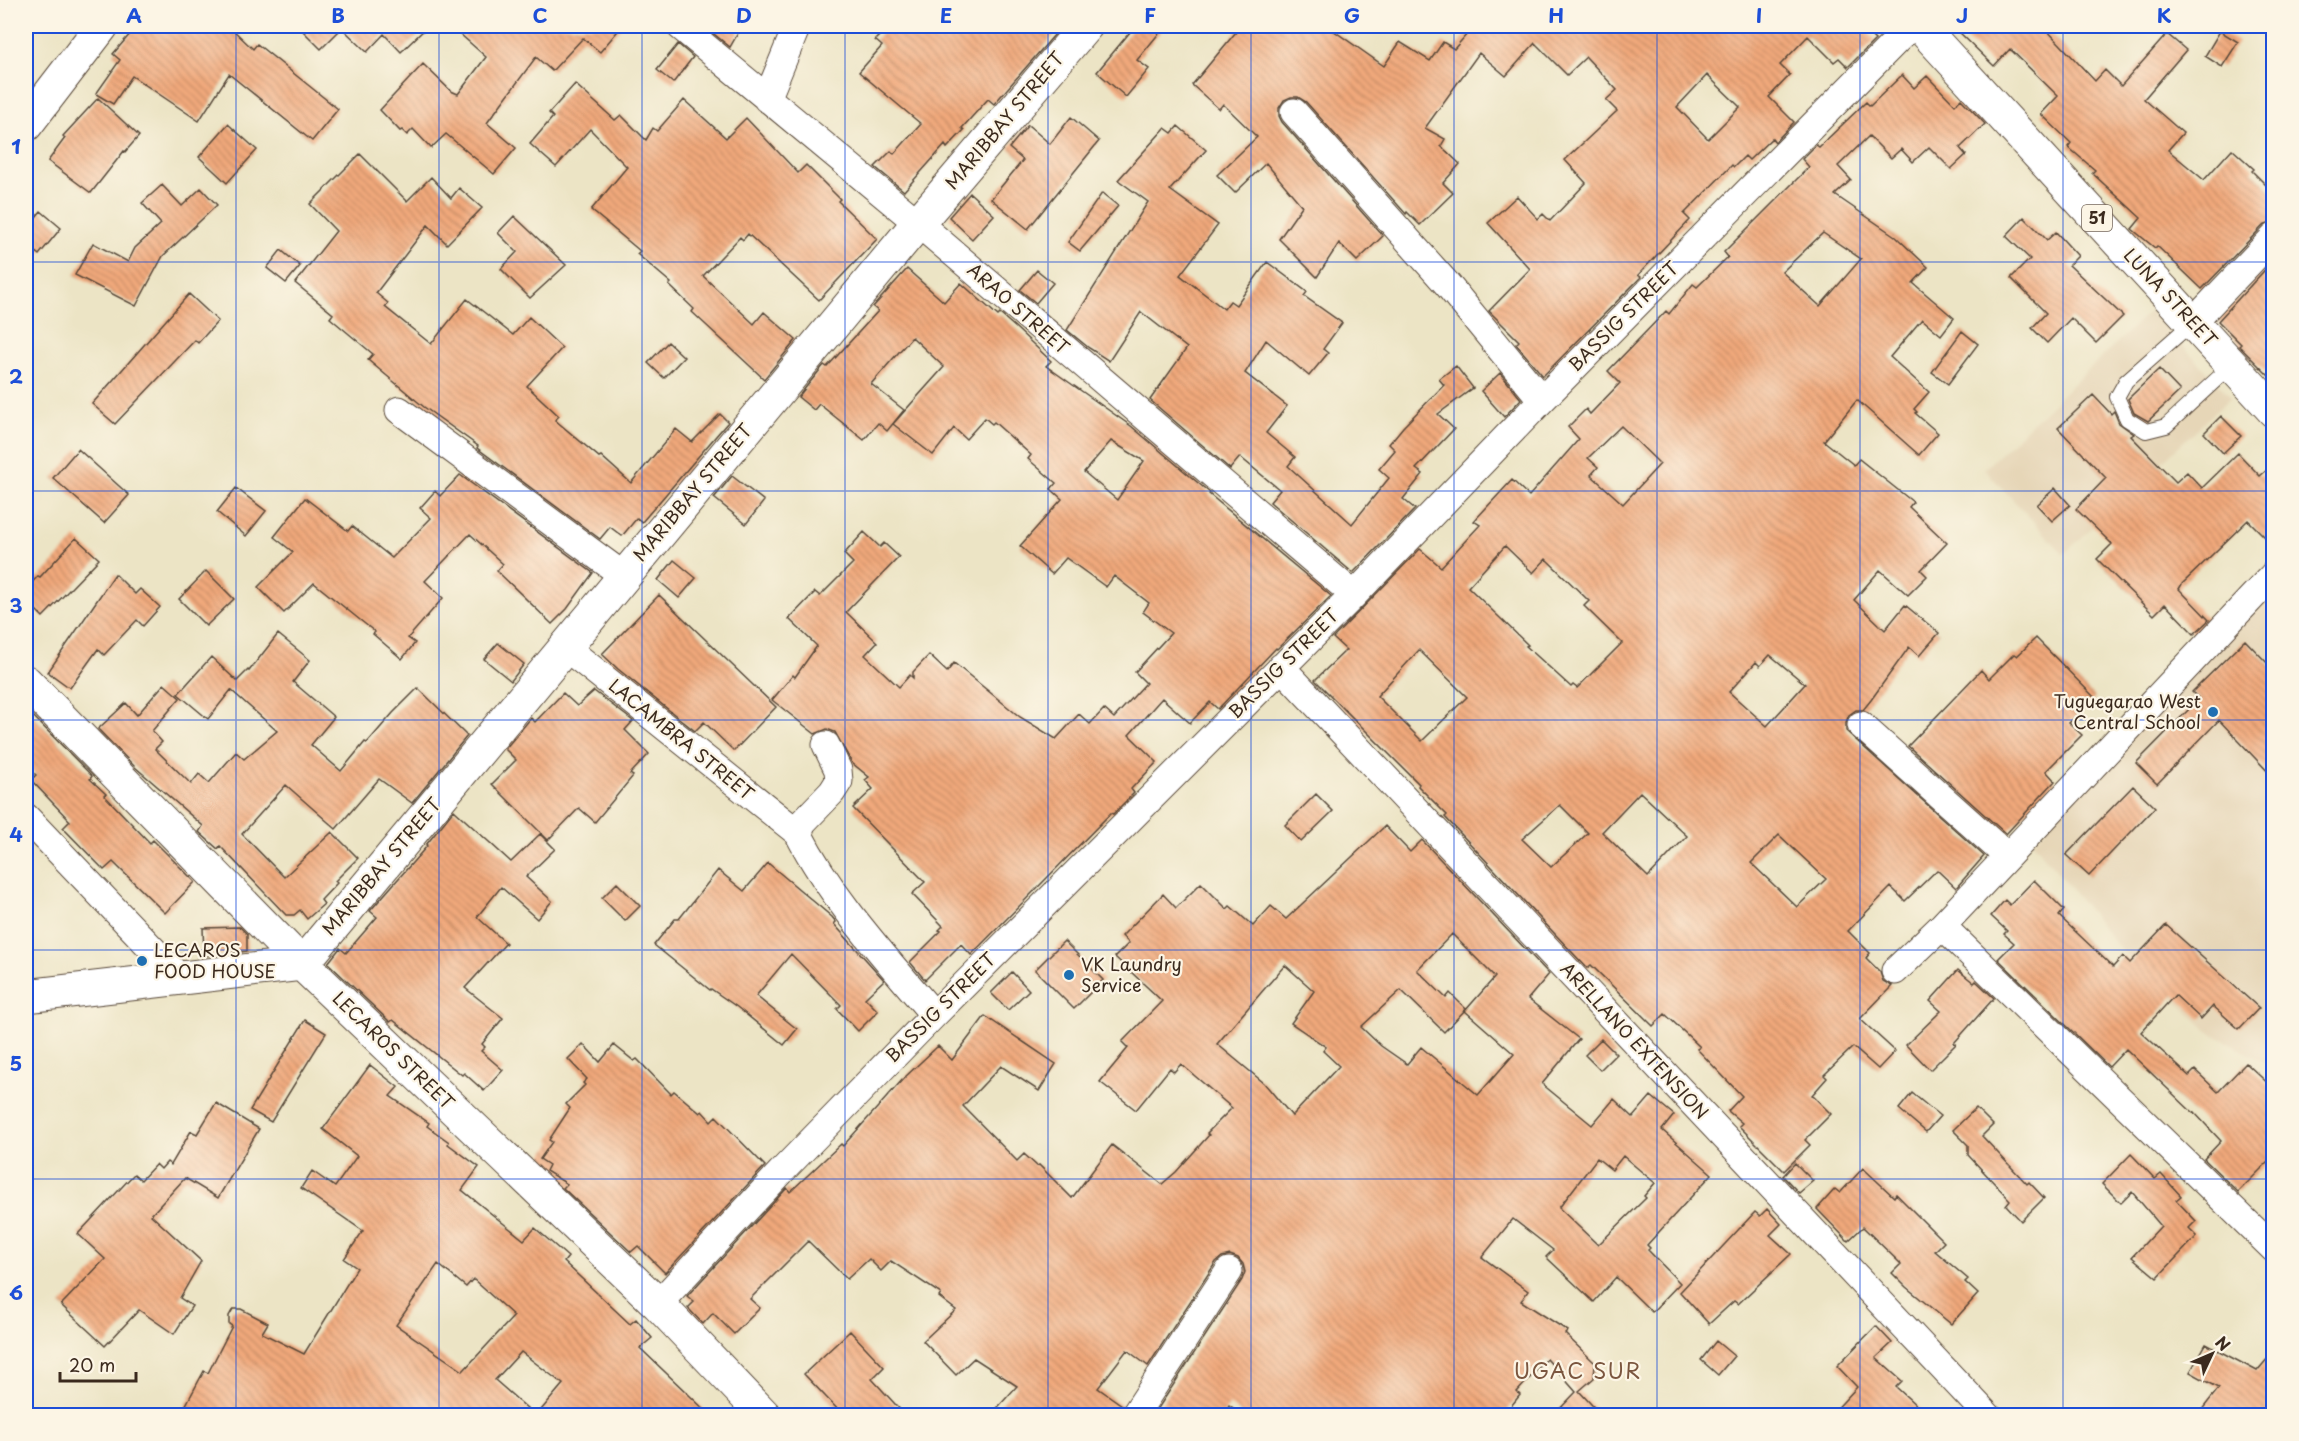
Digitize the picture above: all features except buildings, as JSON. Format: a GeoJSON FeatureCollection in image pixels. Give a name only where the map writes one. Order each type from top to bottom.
{"type":"FeatureCollection","features":[{"type":"Feature","properties":{"kind":"street"},"geometry":{"type":"LineString","coordinates":[[26,125],[102,26]]}},
{"type":"Feature","properties":{"kind":"street","name":"ARAO STREET"},"geometry":{"type":"LineString","coordinates":[[680,26],[918,223],[1354,595]]}},
{"type":"Feature","properties":{"kind":"street"},"geometry":{"type":"LineString","coordinates":[[767,99],[797,26]]}},
{"type":"Feature","properties":{"kind":"street","name":"MARIBBAY STREET"},"geometry":{"type":"LineString","coordinates":[[302,964],[918,223],[1086,26]]}},
{"type":"Feature","properties":{"kind":"street","name":"BASSIG STREET"},"geometry":{"type":"LineString","coordinates":[[658,1304],[781,1172],[934,1015],[1354,595],[1542,400],[1911,26]]}},
{"type":"Feature","properties":{"kind":"street","name":"LUNA STREET"},"geometry":{"type":"LineString","coordinates":[[1920,26],[2274,411]]}},
{"type":"Feature","properties":{"kind":"street"},"geometry":{"type":"LineString","coordinates":[[1294,112],[1447,284],[1542,400]]}},
{"type":"Feature","properties":{"kind":"street"},"geometry":{"type":"LineString","coordinates":[[2193,322],[2274,237]]}},
{"type":"Feature","properties":{"kind":"street"},"geometry":{"type":"LineString","coordinates":[[399,410],[624,576]]}},
{"type":"Feature","properties":{"kind":"street"},"geometry":{"type":"LineString","coordinates":[[1895,971],[1942,926],[2274,574]]}},
{"type":"Feature","properties":{"kind":"street","name":"LACAMBRA STREET"},"geometry":{"type":"LineString","coordinates":[[565,647],[798,833],[827,883],[934,1015]]}},
{"type":"Feature","properties":{"kind":"street","name":"ARELLANO EXTENSION"},"geometry":{"type":"LineString","coordinates":[[1281,667],[1988,1416]]}},
{"type":"Feature","properties":{"kind":"street","name":"LECAROS STREET"},"geometry":{"type":"LineString","coordinates":[[26,682],[302,964],[658,1304],[765,1416]]}},
{"type":"Feature","properties":{"kind":"street"},"geometry":{"type":"LineString","coordinates":[[1861,725],[2007,856]]}},
{"type":"Feature","properties":{"kind":"street"},"geometry":{"type":"LineString","coordinates":[[798,833],[803,822],[832,792],[838,782],[838,770],[826,745]]}},
{"type":"Feature","properties":{"kind":"street"},"geometry":{"type":"LineString","coordinates":[[26,817],[180,978]]}},
{"type":"Feature","properties":{"kind":"street"},"geometry":{"type":"LineString","coordinates":[[1942,926],[2274,1248]]}},
{"type":"Feature","properties":{"kind":"street"},"geometry":{"type":"LineString","coordinates":[[26,996],[302,964]]}},
{"type":"Feature","properties":{"kind":"street"},"geometry":{"type":"LineString","coordinates":[[1134,1416],[1229,1270]]}},
{"type":"Feature","properties":{"kind":"lane"},"geometry":{"type":"LineString","coordinates":[[2193,322],[2126,381],[2117,397],[2127,419],[2146,431],[2166,426],[2232,365]]}},
{"type":"Feature","properties":{"kind":"shaded area"},"geometry":{"type":"Polygon","coordinates":[[[2150,311],[2231,397],[2064,554],[1984,469],[2150,311]]]}},
{"type":"Feature","properties":{"kind":"shaded area","name":"Tuguegarao West Central School"},"geometry":{"type":"Polygon","coordinates":[[[2273,582],[2273,1067],[2208,1031],[2122,951],[2033,842],[2273,582]]]}},
{"type":"Feature","properties":{"kind":"place","name":"Tuguegarao West Central School"},"geometry":{"type":"Point","coordinates":[2213,712]}},
{"type":"Feature","properties":{"kind":"place","name":"LECAROS FOOD HOUSE"},"geometry":{"type":"Point","coordinates":[142,961]}},
{"type":"Feature","properties":{"kind":"place","name":"VK Laundry Service"},"geometry":{"type":"Point","coordinates":[1069,975]}},
{"type":"Feature","properties":{"kind":"district","name":"UGAC SUR"},"geometry":{"type":"Point","coordinates":[1578,1372]}}]}
